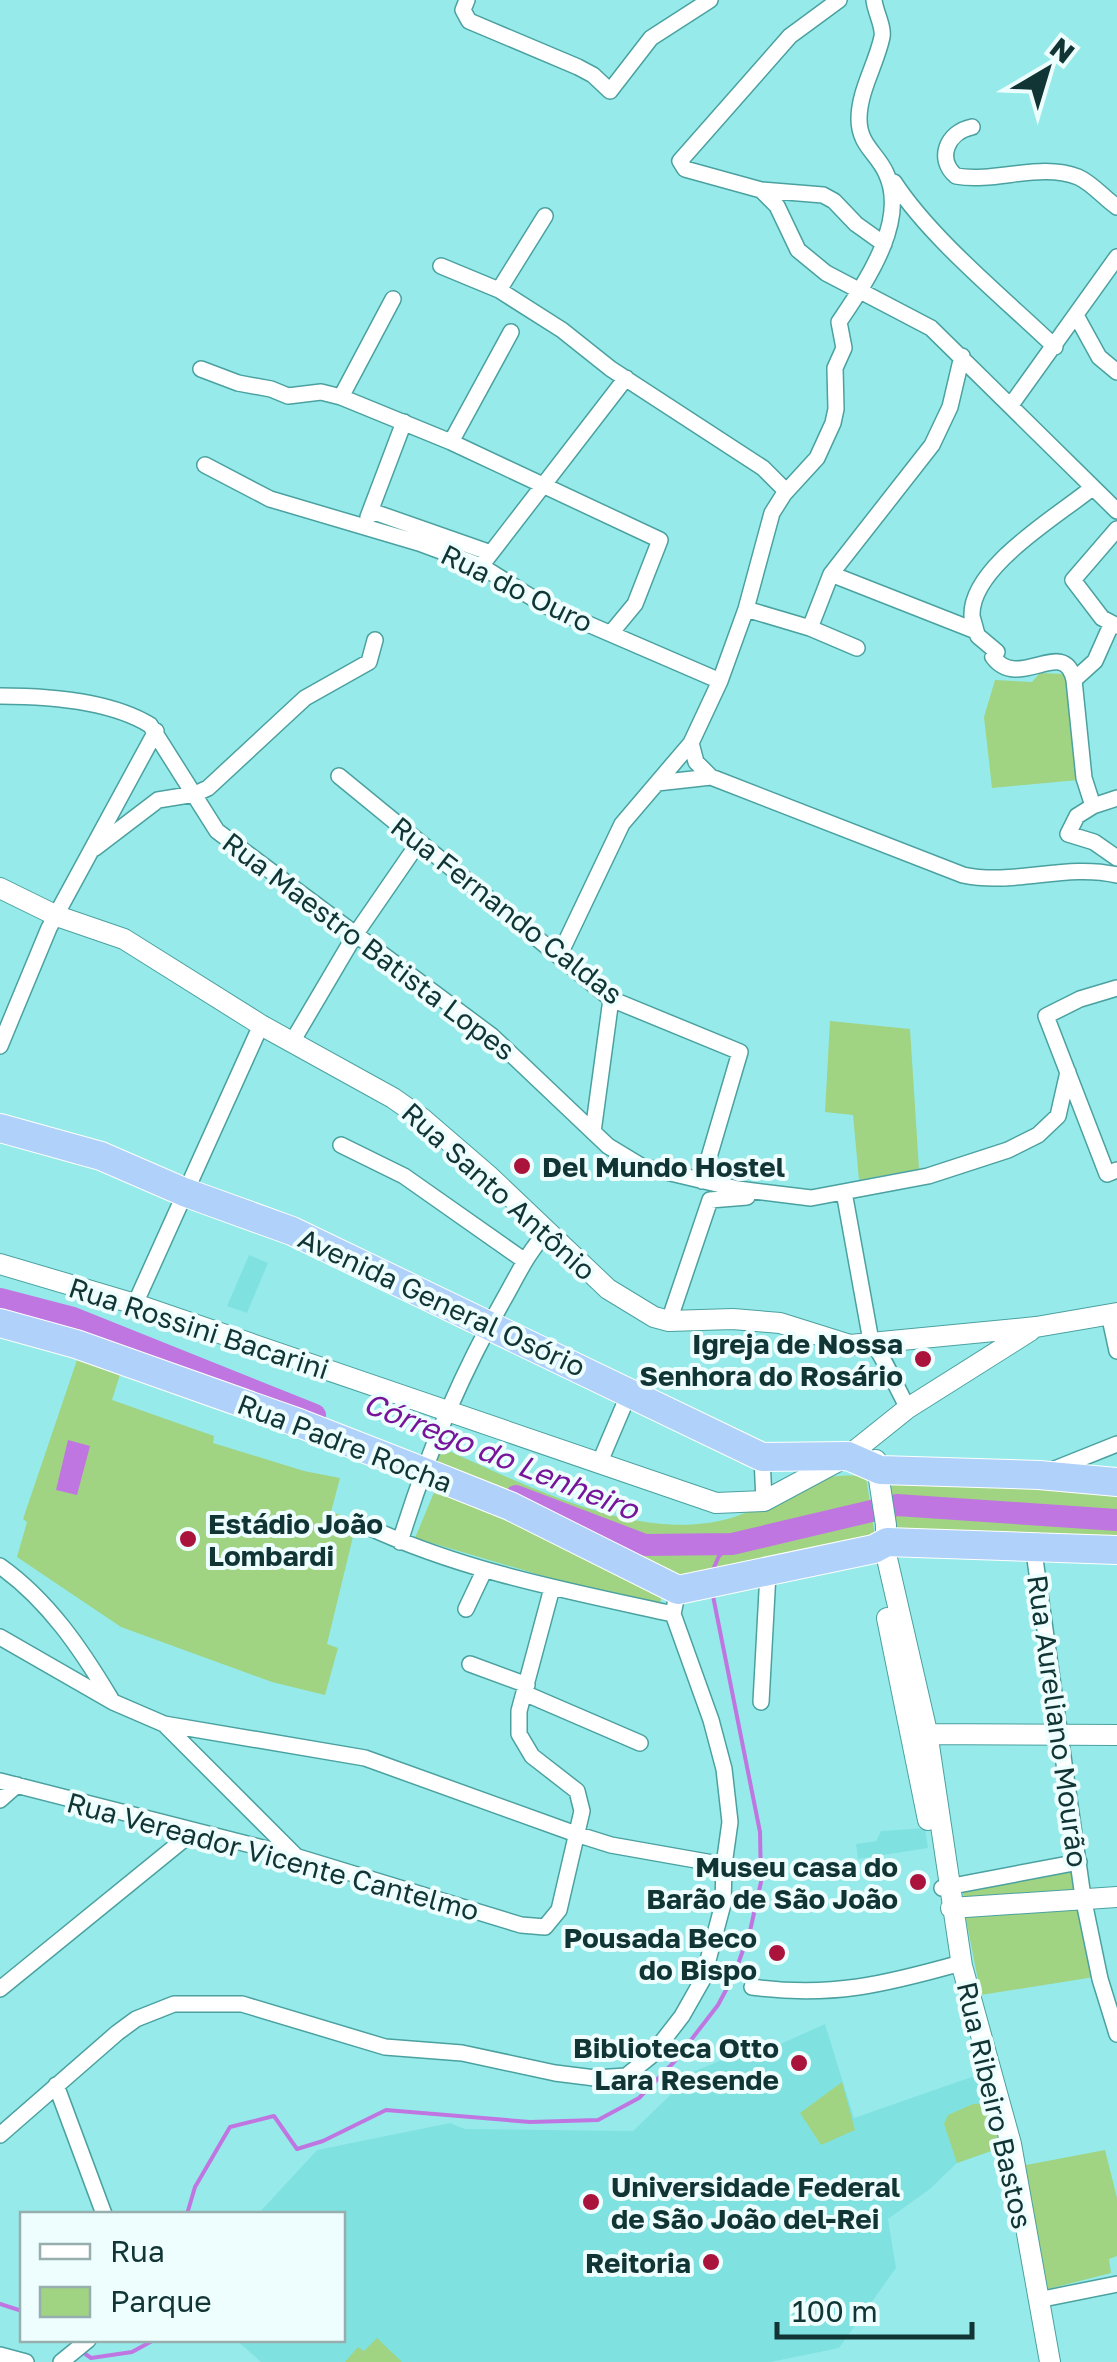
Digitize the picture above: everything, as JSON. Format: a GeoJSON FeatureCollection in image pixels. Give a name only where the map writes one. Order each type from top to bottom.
{"type":"FeatureCollection","features":[{"type":"Feature","properties":{"kind":"highway","name":"Avenida General Osório"},"geometry":{"type":"LineString","coordinates":[[0,1128],[101,1156],[184,1192],[292,1231],[762,1457],[848,1456],[880,1470]]}},
{"type":"Feature","properties":{"kind":"highway","name":"Rua Padre Rocha"},"geometry":{"type":"LineString","coordinates":[[0,1323],[76,1344],[423,1468],[510,1506],[682,1597]]}},
{"type":"Feature","properties":{"kind":"highway"},"geometry":{"type":"LineString","coordinates":[[880,1470],[1039,1474],[1117,1482]]}},
{"type":"Feature","properties":{"kind":"highway"},"geometry":{"type":"LineString","coordinates":[[682,1597],[883,1538],[1117,1550]]}},
{"type":"Feature","properties":{"kind":"main road","name":"Rua Santo Antônio"},"geometry":{"type":"LineString","coordinates":[[0,888],[57,916],[124,939],[261,1025],[393,1098],[423,1118],[488,1175],[615,1295],[654,1317],[669,1321],[734,1319],[780,1323],[814,1331],[840,1344],[1036,1327],[1113,1314]]}},
{"type":"Feature","properties":{"kind":"main road","name":"Rua Rossini Bacarini"},"geometry":{"type":"LineString","coordinates":[[0,1264],[135,1304],[699,1500],[729,1504],[764,1502],[848,1456],[908,1408],[1036,1327]]}},
{"type":"Feature","properties":{"kind":"main road","name":"Rua Ribeiro Bastos"},"geometry":{"type":"LineString","coordinates":[[877,1434],[872,1449],[880,1470],[884,1502],[883,1538],[918,1734],[961,1962],[1011,2144],[1050,2362]]}},
{"type":"Feature","properties":{"kind":"main road"},"geometry":{"type":"LineString","coordinates":[[918,1734],[1117,1735]]}},
{"type":"Feature","properties":{"kind":"main road"},"geometry":{"type":"LineString","coordinates":[[949,1895],[1117,1897]]}},
{"type":"Feature","properties":{"kind":"street"},"geometry":{"type":"LineString","coordinates":[[467,0],[464,14],[476,24],[578,67],[610,90],[652,38],[710,0]]}},
{"type":"Feature","properties":{"kind":"street"},"geometry":{"type":"LineString","coordinates":[[839,0],[790,36],[680,162],[685,169],[761,190],[823,195],[884,244]]}},
{"type":"Feature","properties":{"kind":"street"},"geometry":{"type":"LineString","coordinates":[[874,0],[883,34],[862,101],[860,127],[865,145],[904,199],[1055,347]]}},
{"type":"Feature","properties":{"kind":"street"},"geometry":{"type":"LineString","coordinates":[[972,127],[958,132],[947,145],[946,163],[956,176],[978,180],[1062,173],[1084,180],[1117,206]]}},
{"type":"Feature","properties":{"kind":"street"},"geometry":{"type":"LineString","coordinates":[[560,954],[622,824],[691,743],[720,681],[746,609],[768,524],[784,494],[814,463],[828,436],[836,409],[835,368],[844,348],[839,322],[884,244],[894,192],[884,169]]}},
{"type":"Feature","properties":{"kind":"street"},"geometry":{"type":"LineString","coordinates":[[761,190],[777,206],[798,250],[826,273],[931,328],[1117,512]]}},
{"type":"Feature","properties":{"kind":"street"},"geometry":{"type":"LineString","coordinates":[[499,290],[545,216]]}},
{"type":"Feature","properties":{"kind":"street"},"geometry":{"type":"LineString","coordinates":[[1012,406],[1117,257]]}},
{"type":"Feature","properties":{"kind":"street"},"geometry":{"type":"LineString","coordinates":[[441,266],[499,290],[562,330],[626,378],[763,468],[784,494]]}},
{"type":"Feature","properties":{"kind":"street"},"geometry":{"type":"LineString","coordinates":[[341,396],[393,298]]}},
{"type":"Feature","properties":{"kind":"street"},"geometry":{"type":"LineString","coordinates":[[1077,317],[1099,357],[1117,372]]}},
{"type":"Feature","properties":{"kind":"street"},"geometry":{"type":"LineString","coordinates":[[451,442],[511,332]]}},
{"type":"Feature","properties":{"kind":"street"},"geometry":{"type":"LineString","coordinates":[[810,628],[831,574],[932,445],[950,407],[962,356]]}},
{"type":"Feature","properties":{"kind":"street"},"geometry":{"type":"LineString","coordinates":[[201,368],[228,380],[288,396],[321,392],[341,396],[451,442],[660,540],[635,604],[611,633]]}},
{"type":"Feature","properties":{"kind":"street"},"geometry":{"type":"LineString","coordinates":[[486,560],[626,378]]}},
{"type":"Feature","properties":{"kind":"street"},"geometry":{"type":"LineString","coordinates":[[368,518],[404,422]]}},
{"type":"Feature","properties":{"kind":"street","name":"Rua do Ouro"},"geometry":{"type":"LineString","coordinates":[[205,465],[270,499],[368,518],[486,560],[544,606],[720,681]]}},
{"type":"Feature","properties":{"kind":"street"},"geometry":{"type":"LineString","coordinates":[[1092,488],[1034,530],[988,572],[972,617],[978,636],[997,652],[993,657],[1005,669],[1021,670],[1048,662],[1060,662],[1071,669],[1084,778],[1093,806]]}},
{"type":"Feature","properties":{"kind":"street"},"geometry":{"type":"LineString","coordinates":[[1074,680],[1095,662],[1114,626],[1094,610],[1073,580],[1117,529]]}},
{"type":"Feature","properties":{"kind":"street"},"geometry":{"type":"LineString","coordinates":[[831,574],[976,630]]}},
{"type":"Feature","properties":{"kind":"street"},"geometry":{"type":"LineString","coordinates":[[746,609],[810,628],[857,648]]}},
{"type":"Feature","properties":{"kind":"street"},"geometry":{"type":"LineString","coordinates":[[95,848],[158,800],[194,794],[213,783],[306,698],[369,662],[375,640]]}},
{"type":"Feature","properties":{"kind":"street"},"geometry":{"type":"LineString","coordinates":[[0,696],[96,703],[134,715],[156,731],[49,928],[0,1046]]}},
{"type":"Feature","properties":{"kind":"street","name":"Rua Maestro Batista Lopes"},"geometry":{"type":"LineString","coordinates":[[156,731],[217,830],[492,1036],[593,1132],[616,1152],[641,1166],[771,1194],[811,1198],[928,1176],[1030,1140],[1058,1116],[1068,1072]]}},
{"type":"Feature","properties":{"kind":"street"},"geometry":{"type":"LineString","coordinates":[[691,743],[696,762],[710,778]]}},
{"type":"Feature","properties":{"kind":"street","name":"Rua Fernando Caldas"},"geometry":{"type":"LineString","coordinates":[[339,776],[612,999],[740,1052],[702,1180]]}},
{"type":"Feature","properties":{"kind":"street"},"geometry":{"type":"LineString","coordinates":[[657,783],[710,778],[963,875],[990,880],[1074,872],[1117,875]]}},
{"type":"Feature","properties":{"kind":"street"},"geometry":{"type":"LineString","coordinates":[[1117,798],[1093,806],[1072,822],[1068,837],[1094,842],[1117,858]]}},
{"type":"Feature","properties":{"kind":"street"},"geometry":{"type":"LineString","coordinates":[[292,1042],[355,935],[419,842]]}},
{"type":"Feature","properties":{"kind":"street"},"geometry":{"type":"LineString","coordinates":[[1112,1172],[1046,1016],[1080,999],[1117,988]]}},
{"type":"Feature","properties":{"kind":"street"},"geometry":{"type":"LineString","coordinates":[[593,1132],[612,999]]}},
{"type":"Feature","properties":{"kind":"street"},"geometry":{"type":"LineString","coordinates":[[135,1304],[261,1025]]}},
{"type":"Feature","properties":{"kind":"street"},"geometry":{"type":"LineString","coordinates":[[0,1116],[49,1140]]}},
{"type":"Feature","properties":{"kind":"street"},"geometry":{"type":"LineString","coordinates":[[341,1145],[404,1176],[526,1261]]}},
{"type":"Feature","properties":{"kind":"street"},"geometry":{"type":"LineString","coordinates":[[844,1192],[871,1341],[877,1345],[908,1408]]}},
{"type":"Feature","properties":{"kind":"street"},"geometry":{"type":"LineString","coordinates":[[669,1321],[710,1200],[771,1194]]}},
{"type":"Feature","properties":{"kind":"street"},"geometry":{"type":"LineString","coordinates":[[400,1542],[437,1433],[488,1326],[546,1233]]}},
{"type":"Feature","properties":{"kind":"street"},"geometry":{"type":"LineString","coordinates":[[1113,1314],[1117,1351]]}},
{"type":"Feature","properties":{"kind":"street"},"geometry":{"type":"LineString","coordinates":[[598,1464],[630,1391]]}},
{"type":"Feature","properties":{"kind":"street"},"geometry":{"type":"LineString","coordinates":[[1039,1474],[1117,1444]]}},
{"type":"Feature","properties":{"kind":"street"},"geometry":{"type":"LineString","coordinates":[[762,1457],[764,1502]]}},
{"type":"Feature","properties":{"kind":"street"},"geometry":{"type":"LineString","coordinates":[[0,2135],[136,2019],[181,2002],[242,2004],[385,2047],[462,2053],[554,2074],[595,2078],[626,2076],[651,2056],[682,2016],[702,1980],[723,1904],[730,1822],[724,1769],[682,1597],[552,1588],[484,1571],[364,1525]]}},
{"type":"Feature","properties":{"kind":"street","name":"Rua Aureliano Mourão"},"geometry":{"type":"LineString","coordinates":[[1034,1545],[1083,1898],[1100,1979],[1117,2034]]}},
{"type":"Feature","properties":{"kind":"street"},"geometry":{"type":"LineString","coordinates":[[0,1566],[26,1584],[80,1648],[113,1702]]}},
{"type":"Feature","properties":{"kind":"street"},"geometry":{"type":"LineString","coordinates":[[466,1609],[484,1571]]}},
{"type":"Feature","properties":{"kind":"street"},"geometry":{"type":"LineString","coordinates":[[756,1575],[761,1702]]}},
{"type":"Feature","properties":{"kind":"street"},"geometry":{"type":"LineString","coordinates":[[552,1588],[518,1722],[522,1741],[532,1756],[577,1791],[582,1811],[576,1834]]}},
{"type":"Feature","properties":{"kind":"street"},"geometry":{"type":"LineString","coordinates":[[0,1637],[113,1702],[164,1724],[364,1758],[576,1834],[724,1865]]}},
{"type":"Feature","properties":{"kind":"street"},"geometry":{"type":"LineString","coordinates":[[470,1664],[640,1743]]}},
{"type":"Feature","properties":{"kind":"street"},"geometry":{"type":"LineString","coordinates":[[164,1724],[298,1858]]}},
{"type":"Feature","properties":{"kind":"street","name":"Rua Vereador Vicente Cantelmo"},"geometry":{"type":"LineString","coordinates":[[0,1781],[298,1858],[521,1925],[546,1928],[559,1910],[576,1834]]}},
{"type":"Feature","properties":{"kind":"street"},"geometry":{"type":"LineString","coordinates":[[0,1800],[17,1785]]}},
{"type":"Feature","properties":{"kind":"street"},"geometry":{"type":"LineString","coordinates":[[0,1989],[193,1832]]}},
{"type":"Feature","properties":{"kind":"street"},"geometry":{"type":"LineString","coordinates":[[949,1895],[1079,1862]]}},
{"type":"Feature","properties":{"kind":"street"},"geometry":{"type":"LineString","coordinates":[[752,1987],[830,1990],[875,1986],[961,1962]]}},
{"type":"Feature","properties":{"kind":"street"},"geometry":{"type":"LineString","coordinates":[[56,2085],[103,2212]]}},
{"type":"Feature","properties":{"kind":"street"},"geometry":{"type":"LineString","coordinates":[[1038,2300],[1117,2284]]}},
{"type":"Feature","properties":{"kind":"street"},"geometry":{"type":"LineString","coordinates":[[0,2355],[26,2362]]}},
{"type":"Feature","properties":{"kind":"shaded area"},"geometry":{"type":"Polygon","coordinates":[[[249,1255],[268,1263],[247,1313],[227,1306],[249,1255]]]}},
{"type":"Feature","properties":{"kind":"shaded area"},"geometry":{"type":"Polygon","coordinates":[[[68,1440],[90,1446],[77,1495],[56,1490],[68,1440]]]}},
{"type":"Feature","properties":{"kind":"shaded area"},"geometry":{"type":"Polygon","coordinates":[[[925,1828],[928,1848],[858,1859],[856,1844],[876,1841],[881,1831],[925,1828]]]}},
{"type":"Feature","properties":{"kind":"shaded area","name":"Universidade Federal de São João del-Rei"},"geometry":{"type":"Polygon","coordinates":[[[825,2024],[854,2118],[983,2073],[1008,2145],[957,2163],[930,2189],[888,2219],[896,2268],[839,2348],[771,2362],[261,2362],[238,2342],[345,2342],[345,2212],[260,2212],[317,2150],[450,2123],[465,2129],[633,2131],[695,2071],[736,2054],[749,2058],[825,2024]]]}},
{"type":"Feature","properties":{"kind":"green space"},"geometry":{"type":"Polygon","coordinates":[[[1040,673],[1065,674],[1078,780],[992,788],[984,717],[995,680],[1032,682],[1040,673]]]}},
{"type":"Feature","properties":{"kind":"green space"},"geometry":{"type":"Polygon","coordinates":[[[830,1021],[910,1029],[919,1169],[859,1180],[853,1115],[825,1112],[830,1021]]]}},
{"type":"Feature","properties":{"kind":"green space","name":"Estádio João Lombardi"},"geometry":{"type":"Polygon","coordinates":[[[79,1354],[122,1368],[112,1400],[214,1436],[213,1443],[340,1478],[331,1512],[357,1520],[327,1644],[338,1648],[325,1695],[272,1682],[121,1627],[17,1557],[27,1522],[23,1519],[79,1354]]]}},
{"type":"Feature","properties":{"kind":"green space"},"geometry":{"type":"Polygon","coordinates":[[[440,1447],[586,1508],[663,1524],[701,1524],[737,1516],[814,1481],[847,1475],[866,1477],[875,1536],[684,1577],[431,1472],[440,1447]]]}},
{"type":"Feature","properties":{"kind":"green space"},"geometry":{"type":"Polygon","coordinates":[[[885,1476],[1117,1491],[1117,1548],[893,1533],[885,1476]]]}},
{"type":"Feature","properties":{"kind":"green space"},"geometry":{"type":"Polygon","coordinates":[[[435,1490],[657,1586],[662,1594],[660,1604],[567,1583],[415,1538],[435,1490]]]}},
{"type":"Feature","properties":{"kind":"green space"},"geometry":{"type":"Polygon","coordinates":[[[1073,1868],[1077,1896],[964,1902],[963,1892],[1073,1868]]]}},
{"type":"Feature","properties":{"kind":"green space"},"geometry":{"type":"Polygon","coordinates":[[[1078,1904],[1094,1977],[981,1995],[965,1914],[1078,1904]]]}},
{"type":"Feature","properties":{"kind":"green space"},"geometry":{"type":"Polygon","coordinates":[[[842,2082],[855,2130],[821,2145],[800,2113],[842,2082]]]}},
{"type":"Feature","properties":{"kind":"green space"},"geometry":{"type":"Polygon","coordinates":[[[997,2103],[1008,2145],[957,2163],[944,2124],[948,2115],[973,2104],[997,2103]]]}},
{"type":"Feature","properties":{"kind":"green space"},"geometry":{"type":"Polygon","coordinates":[[[1105,2150],[1117,2198],[1117,2256],[1109,2259],[1111,2273],[1048,2289],[1021,2166],[1105,2150]]]}},
{"type":"Feature","properties":{"kind":"green space"},"geometry":{"type":"Polygon","coordinates":[[[377,2338],[402,2362],[345,2362],[358,2347],[364,2351],[377,2338]]]}},
{"type":"Feature","properties":{"kind":"waterway","name":"Córrego do Lenheiro"},"geometry":{"type":"LineString","coordinates":[[0,1299],[73,1318],[315,1415]]}},
{"type":"Feature","properties":{"kind":"waterway","name":"Córrego do Lenheiro"},"geometry":{"type":"LineString","coordinates":[[516,1496],[645,1545],[732,1544],[897,1505],[1117,1520]]}},
{"type":"Feature","properties":{"kind":"waterway"},"geometry":{"type":"LineString","coordinates":[[712,1572],[719,1556],[732,1544]]}},
{"type":"Feature","properties":{"kind":"waterway"},"geometry":{"type":"LineString","coordinates":[[188,2212],[195,2187],[230,2127],[274,2116],[297,2149],[323,2141],[386,2110],[530,2122],[598,2120],[639,2098],[674,2062],[718,2005],[734,1975],[750,1931],[761,1882],[760,1832],[713,1596]]}},
{"type":"Feature","properties":{"kind":"waterway"},"geometry":{"type":"LineString","coordinates":[[0,2304],[20,2310]]}},
{"type":"Feature","properties":{"kind":"waterway"},"geometry":{"type":"LineString","coordinates":[[81,2351],[91,2358],[132,2352],[150,2342]]}},
{"type":"Feature","properties":{"kind":"place","name":"Del Mundo Hostel"},"geometry":{"type":"Point","coordinates":[522,1166]}},
{"type":"Feature","properties":{"kind":"place","name":"Igreja de Nossa Senhora do Rosário"},"geometry":{"type":"Point","coordinates":[923,1359]}},
{"type":"Feature","properties":{"kind":"place","name":"Estádio João Lombardi"},"geometry":{"type":"Point","coordinates":[188,1539]}},
{"type":"Feature","properties":{"kind":"place","name":"Museu casa do Barão de São João"},"geometry":{"type":"Point","coordinates":[918,1882]}},
{"type":"Feature","properties":{"kind":"place","name":"Pousada Beco do Bispo"},"geometry":{"type":"Point","coordinates":[777,1953]}},
{"type":"Feature","properties":{"kind":"place","name":"Biblioteca Otto Lara Resende"},"geometry":{"type":"Point","coordinates":[799,2063]}},
{"type":"Feature","properties":{"kind":"place","name":"Universidade Federal de São João del-Rei"},"geometry":{"type":"Point","coordinates":[591,2202]}},
{"type":"Feature","properties":{"kind":"place","name":"Reitoria"},"geometry":{"type":"Point","coordinates":[711,2262]}}]}
